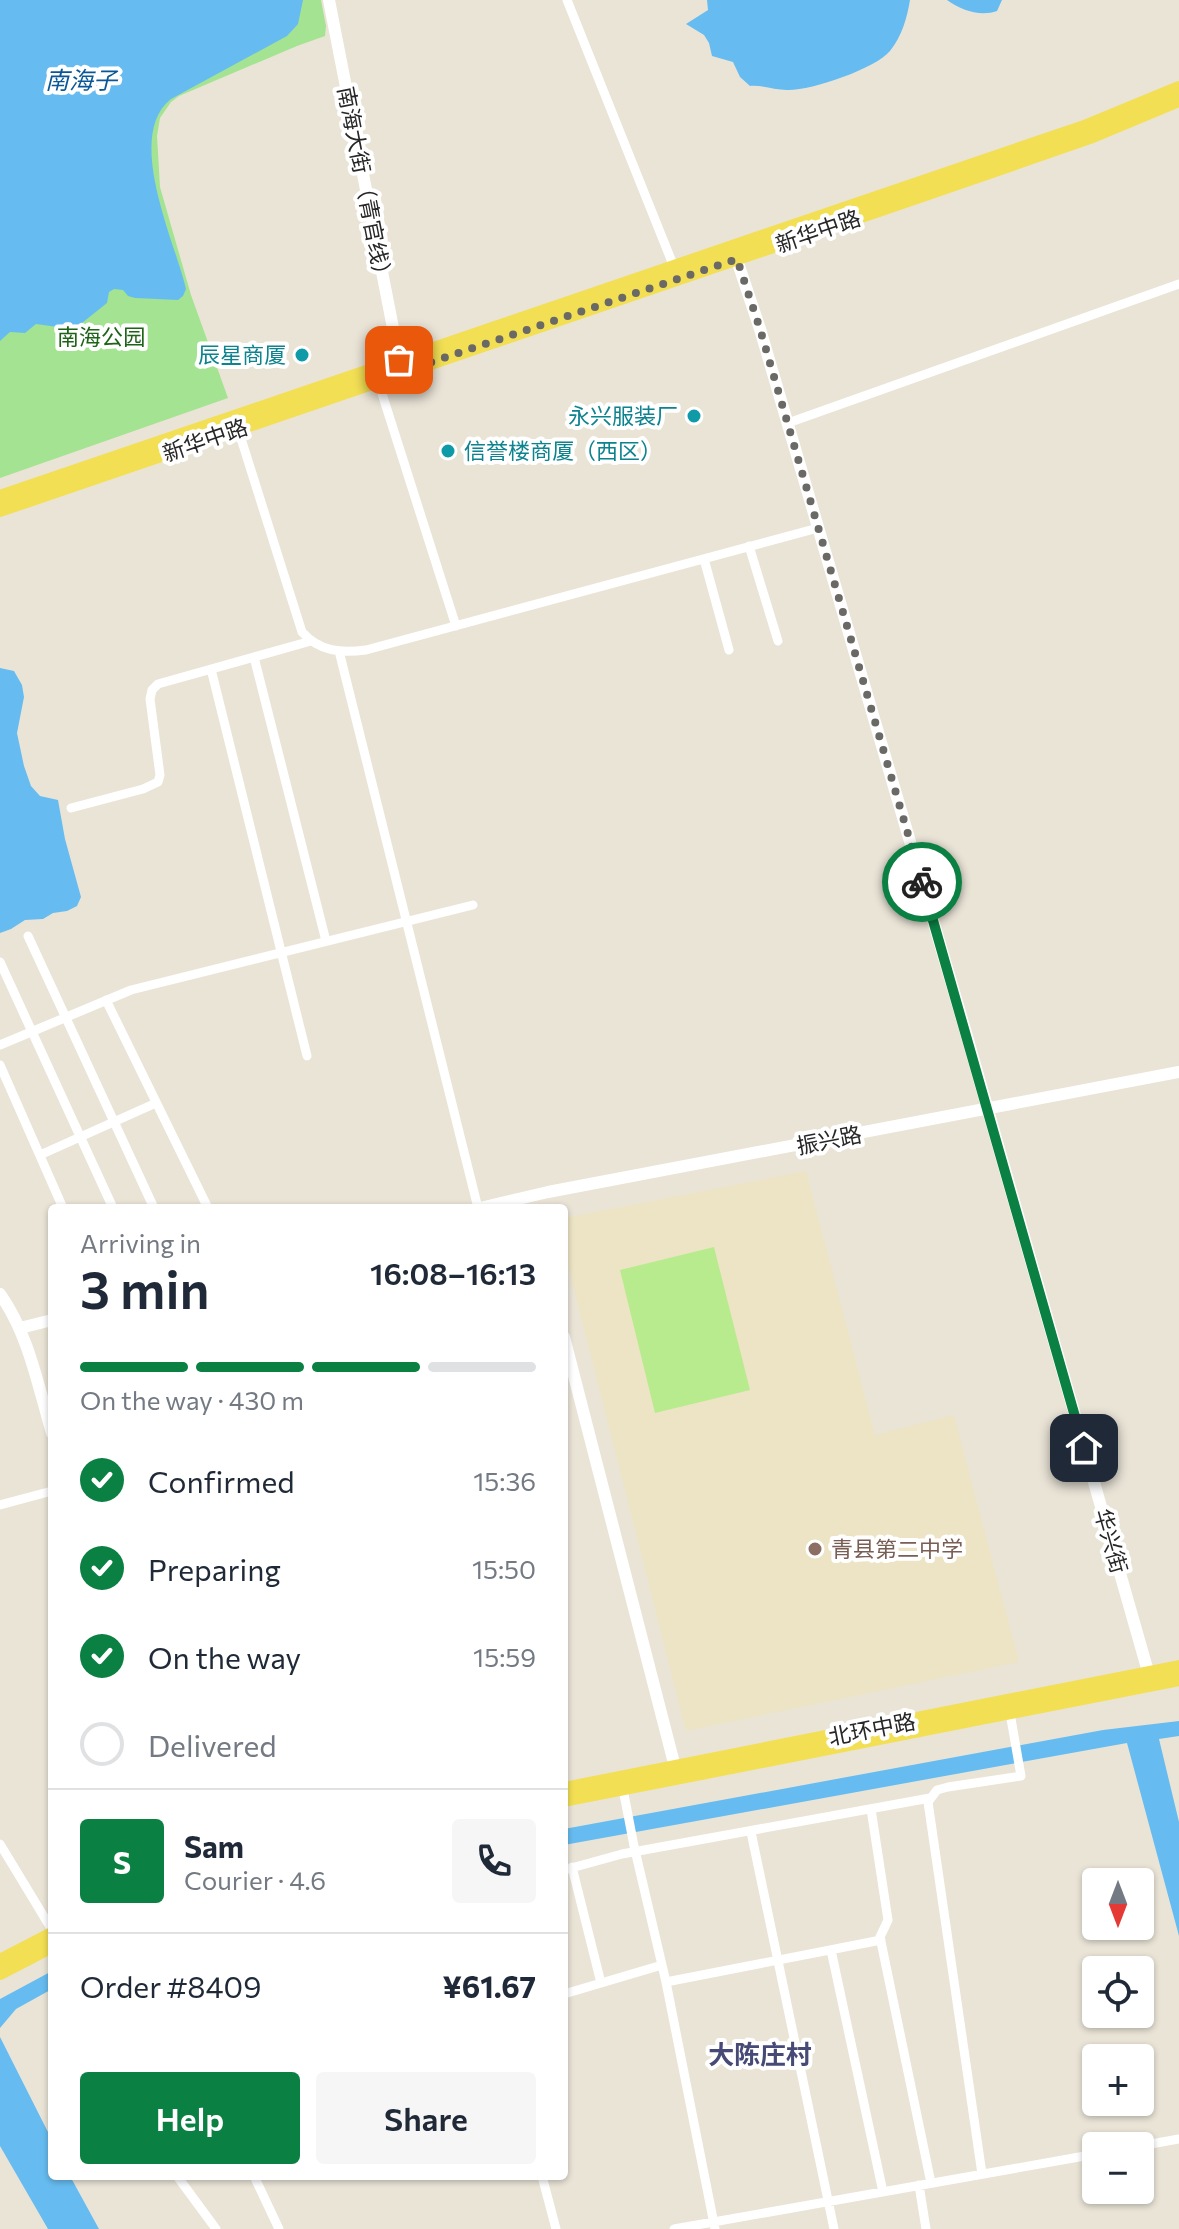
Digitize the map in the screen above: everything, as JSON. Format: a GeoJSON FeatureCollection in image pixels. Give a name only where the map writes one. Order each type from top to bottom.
{"type":"FeatureCollection","features":[{"type":"Feature","properties":{"kind":"main road","name":"新华中路"},"geometry":{"type":"LineString","coordinates":[[0,510],[378,381],[400,366],[674,267],[735,253],[1087,126],[1179,88]]}},
{"type":"Feature","properties":{"kind":"main road","name":"新华中路"},"geometry":{"type":"LineString","coordinates":[[0,497],[1090,137],[1179,100]]}},
{"type":"Feature","properties":{"kind":"main road","name":"北环中路"},"geometry":{"type":"LineString","coordinates":[[568,1799],[1010,1713],[1150,1679],[1179,1667]]}},
{"type":"Feature","properties":{"kind":"main road","name":"北环中路"},"geometry":{"type":"LineString","coordinates":[[568,1788],[1150,1679],[1179,1679]]}},
{"type":"Feature","properties":{"kind":"main road"},"geometry":{"type":"LineString","coordinates":[[0,1961],[48,1934]]}},
{"type":"Feature","properties":{"kind":"main road"},"geometry":{"type":"LineString","coordinates":[[0,1973],[48,1948]]}},
{"type":"Feature","properties":{"kind":"street","name":"南海大街 （青官线）"},"geometry":{"type":"LineString","coordinates":[[329,0],[400,366]]}},
{"type":"Feature","properties":{"kind":"street"},"geometry":{"type":"LineString","coordinates":[[567,0],[674,267]]}},
{"type":"Feature","properties":{"kind":"street","name":"华兴街"},"geometry":{"type":"LineString","coordinates":[[735,253],[788,423],[988,1110],[1150,1679]]}},
{"type":"Feature","properties":{"kind":"street"},"geometry":{"type":"LineString","coordinates":[[788,423],[1179,284]]}},
{"type":"Feature","properties":{"kind":"street"},"geometry":{"type":"LineString","coordinates":[[378,381],[456,626]]}},
{"type":"Feature","properties":{"kind":"street"},"geometry":{"type":"LineString","coordinates":[[238,429],[302,632],[319,647],[339,651],[366,650],[818,528]]}},
{"type":"Feature","properties":{"kind":"street"},"geometry":{"type":"LineString","coordinates":[[749,546],[778,641]]}},
{"type":"Feature","properties":{"kind":"street"},"geometry":{"type":"LineString","coordinates":[[704,559],[729,650]]}},
{"type":"Feature","properties":{"kind":"street"},"geometry":{"type":"LineString","coordinates":[[71,808],[158,782],[160,775],[150,708],[152,690],[158,684],[311,641]]}},
{"type":"Feature","properties":{"kind":"street"},"geometry":{"type":"LineString","coordinates":[[339,651],[478,1204]]}},
{"type":"Feature","properties":{"kind":"street"},"geometry":{"type":"LineString","coordinates":[[254,657],[326,941]]}},
{"type":"Feature","properties":{"kind":"street"},"geometry":{"type":"LineString","coordinates":[[211,669],[307,1056]]}},
{"type":"Feature","properties":{"kind":"street"},"geometry":{"type":"LineString","coordinates":[[0,1045],[142,987],[473,905]]}},
{"type":"Feature","properties":{"kind":"street"},"geometry":{"type":"LineString","coordinates":[[28,936],[152,1204]]}},
{"type":"Feature","properties":{"kind":"street"},"geometry":{"type":"LineString","coordinates":[[0,962],[111,1204]]}},
{"type":"Feature","properties":{"kind":"street"},"geometry":{"type":"LineString","coordinates":[[106,1000],[206,1204]]}},
{"type":"Feature","properties":{"kind":"street"},"geometry":{"type":"LineString","coordinates":[[0,1065],[61,1204]]}},
{"type":"Feature","properties":{"kind":"street","name":"振兴路"},"geometry":{"type":"LineString","coordinates":[[530,1202],[1179,1072]]}},
{"type":"Feature","properties":{"kind":"street"},"geometry":{"type":"LineString","coordinates":[[40,1155],[156,1103]]}},
{"type":"Feature","properties":{"kind":"street"},"geometry":{"type":"LineString","coordinates":[[0,1294],[20,1328],[48,1420]]}},
{"type":"Feature","properties":{"kind":"street"},"geometry":{"type":"LineString","coordinates":[[20,1328],[48,1321]]}},
{"type":"Feature","properties":{"kind":"street"},"geometry":{"type":"LineString","coordinates":[[568,1352],[675,1767]]}},
{"type":"Feature","properties":{"kind":"street"},"geometry":{"type":"LineString","coordinates":[[0,1505],[48,1492]]}},
{"type":"Feature","properties":{"kind":"street"},"geometry":{"type":"LineString","coordinates":[[982,2174],[928,1802],[937,1790],[1021,1776],[1010,1713]]}},
{"type":"Feature","properties":{"kind":"street"},"geometry":{"type":"LineString","coordinates":[[623,1789],[666,1982],[714,2226]]}},
{"type":"Feature","properties":{"kind":"street"},"geometry":{"type":"LineString","coordinates":[[601,1983],[568,1868],[622,1854],[930,1798]]}},
{"type":"Feature","properties":{"kind":"street"},"geometry":{"type":"LineString","coordinates":[[871,1809],[888,1920],[881,1940],[931,2183]]}},
{"type":"Feature","properties":{"kind":"street"},"geometry":{"type":"LineString","coordinates":[[751,1832],[834,2229]]}},
{"type":"Feature","properties":{"kind":"street"},"geometry":{"type":"LineString","coordinates":[[0,1844],[48,1925]]}},
{"type":"Feature","properties":{"kind":"street"},"geometry":{"type":"LineString","coordinates":[[666,1982],[881,1940]]}},
{"type":"Feature","properties":{"kind":"street"},"geometry":{"type":"LineString","coordinates":[[831,1950],[883,2192]]}},
{"type":"Feature","properties":{"kind":"street"},"geometry":{"type":"LineString","coordinates":[[568,1993],[662,1965]]}},
{"type":"Feature","properties":{"kind":"street"},"geometry":{"type":"LineString","coordinates":[[1154,2143],[1179,2139]]}},
{"type":"Feature","properties":{"kind":"street"},"geometry":{"type":"LineString","coordinates":[[674,2229],[714,2226],[1082,2156]]}},
{"type":"Feature","properties":{"kind":"street"},"geometry":{"type":"LineString","coordinates":[[180,2180],[216,2229]]}},
{"type":"Feature","properties":{"kind":"street"},"geometry":{"type":"LineString","coordinates":[[256,2180],[279,2229]]}},
{"type":"Feature","properties":{"kind":"street"},"geometry":{"type":"LineString","coordinates":[[543,2180],[556,2229]]}},
{"type":"Feature","properties":{"kind":"street"},"geometry":{"type":"LineString","coordinates":[[919,2185],[926,2229]]}},
{"type":"Feature","properties":{"kind":"shaded area","name":"青县第二中学"},"geometry":{"type":"Polygon","coordinates":[[[806,1171],[875,1435],[954,1415],[1019,1662],[686,1731],[568,1266],[568,1217],[806,1171]]]}},
{"type":"Feature","properties":{"kind":"green space","name":"南海子"},"geometry":{"type":"Polygon","coordinates":[[[0,0],[321,0],[326,26],[325,36],[179,96],[160,118],[157,136],[160,187],[191,295],[228,398],[0,478],[0,0]]]}},
{"type":"Feature","properties":{"kind":"green space"},"geometry":{"type":"Polygon","coordinates":[[[714,1247],[750,1390],[655,1413],[620,1270],[714,1247]]]}},
{"type":"Feature","properties":{"kind":"water","name":"南海子"},"geometry":{"type":"Polygon","coordinates":[[[0,0],[303,0],[298,24],[287,36],[171,99],[158,116],[152,138],[152,163],[164,218],[186,289],[178,300],[135,298],[123,290],[114,289],[109,292],[107,303],[77,327],[36,324],[25,333],[10,332],[0,341],[0,0]]]}},
{"type":"Feature","properties":{"kind":"water"},"geometry":{"type":"Polygon","coordinates":[[[707,0],[910,0],[901,33],[882,58],[842,78],[787,90],[750,86],[740,77],[733,62],[712,56],[704,35],[686,24],[708,10],[707,0]]]}},
{"type":"Feature","properties":{"kind":"water"},"geometry":{"type":"Polygon","coordinates":[[[947,0],[1002,0],[997,11],[977,13],[947,0]]]}},
{"type":"Feature","properties":{"kind":"water"},"geometry":{"type":"Polygon","coordinates":[[[0,668],[14,671],[22,685],[24,697],[17,733],[24,766],[31,786],[40,796],[58,800],[81,897],[77,906],[67,911],[53,913],[43,919],[25,920],[0,933],[0,668]]]}},
{"type":"Feature","properties":{"kind":"water"},"geometry":{"type":"Polygon","coordinates":[[[1179,1721],[1179,1736],[1159,1739],[1179,1822],[1179,1936],[1127,1743],[568,1844],[568,1828],[1103,1730],[1179,1721]]]}},
{"type":"Feature","properties":{"kind":"water"},"geometry":{"type":"Polygon","coordinates":[[[48,1973],[48,1991],[16,2009],[0,2028],[0,1999],[48,1973]]]}},
{"type":"Feature","properties":{"kind":"water"},"geometry":{"type":"Polygon","coordinates":[[[0,2037],[48,2132],[48,2180],[72,2180],[99,2229],[48,2229],[0,2146],[0,2037]]]}},
{"type":"Feature","properties":{"kind":"way so far"},"geometry":{"type":"LineString","coordinates":[[399,360],[402,372],[737,259],[922,882]]}},
{"type":"Feature","properties":{"kind":"place","name":"辰星商厦"},"geometry":{"type":"Point","coordinates":[302,355]}},
{"type":"Feature","properties":{"kind":"place","name":"永兴服装厂"},"geometry":{"type":"Point","coordinates":[694,416]}},
{"type":"Feature","properties":{"kind":"place","name":"信誉楼商厦（西区）"},"geometry":{"type":"Point","coordinates":[448,451]}},
{"type":"Feature","properties":{"kind":"place","name":"青县第二中学"},"geometry":{"type":"Point","coordinates":[815,1549]}},
{"type":"Feature","properties":{"kind":"district","name":"大陈庄村"},"geometry":{"type":"Point","coordinates":[760,2055]}},
{"type":"Feature","properties":{"kind":"route"},"geometry":{"type":"LineString","coordinates":[[922,882],[1084,1448]]}},
{"type":"Feature","properties":{"kind":"park label","name":"南海公园"},"geometry":{"type":"Point","coordinates":[101,337]}}]}
